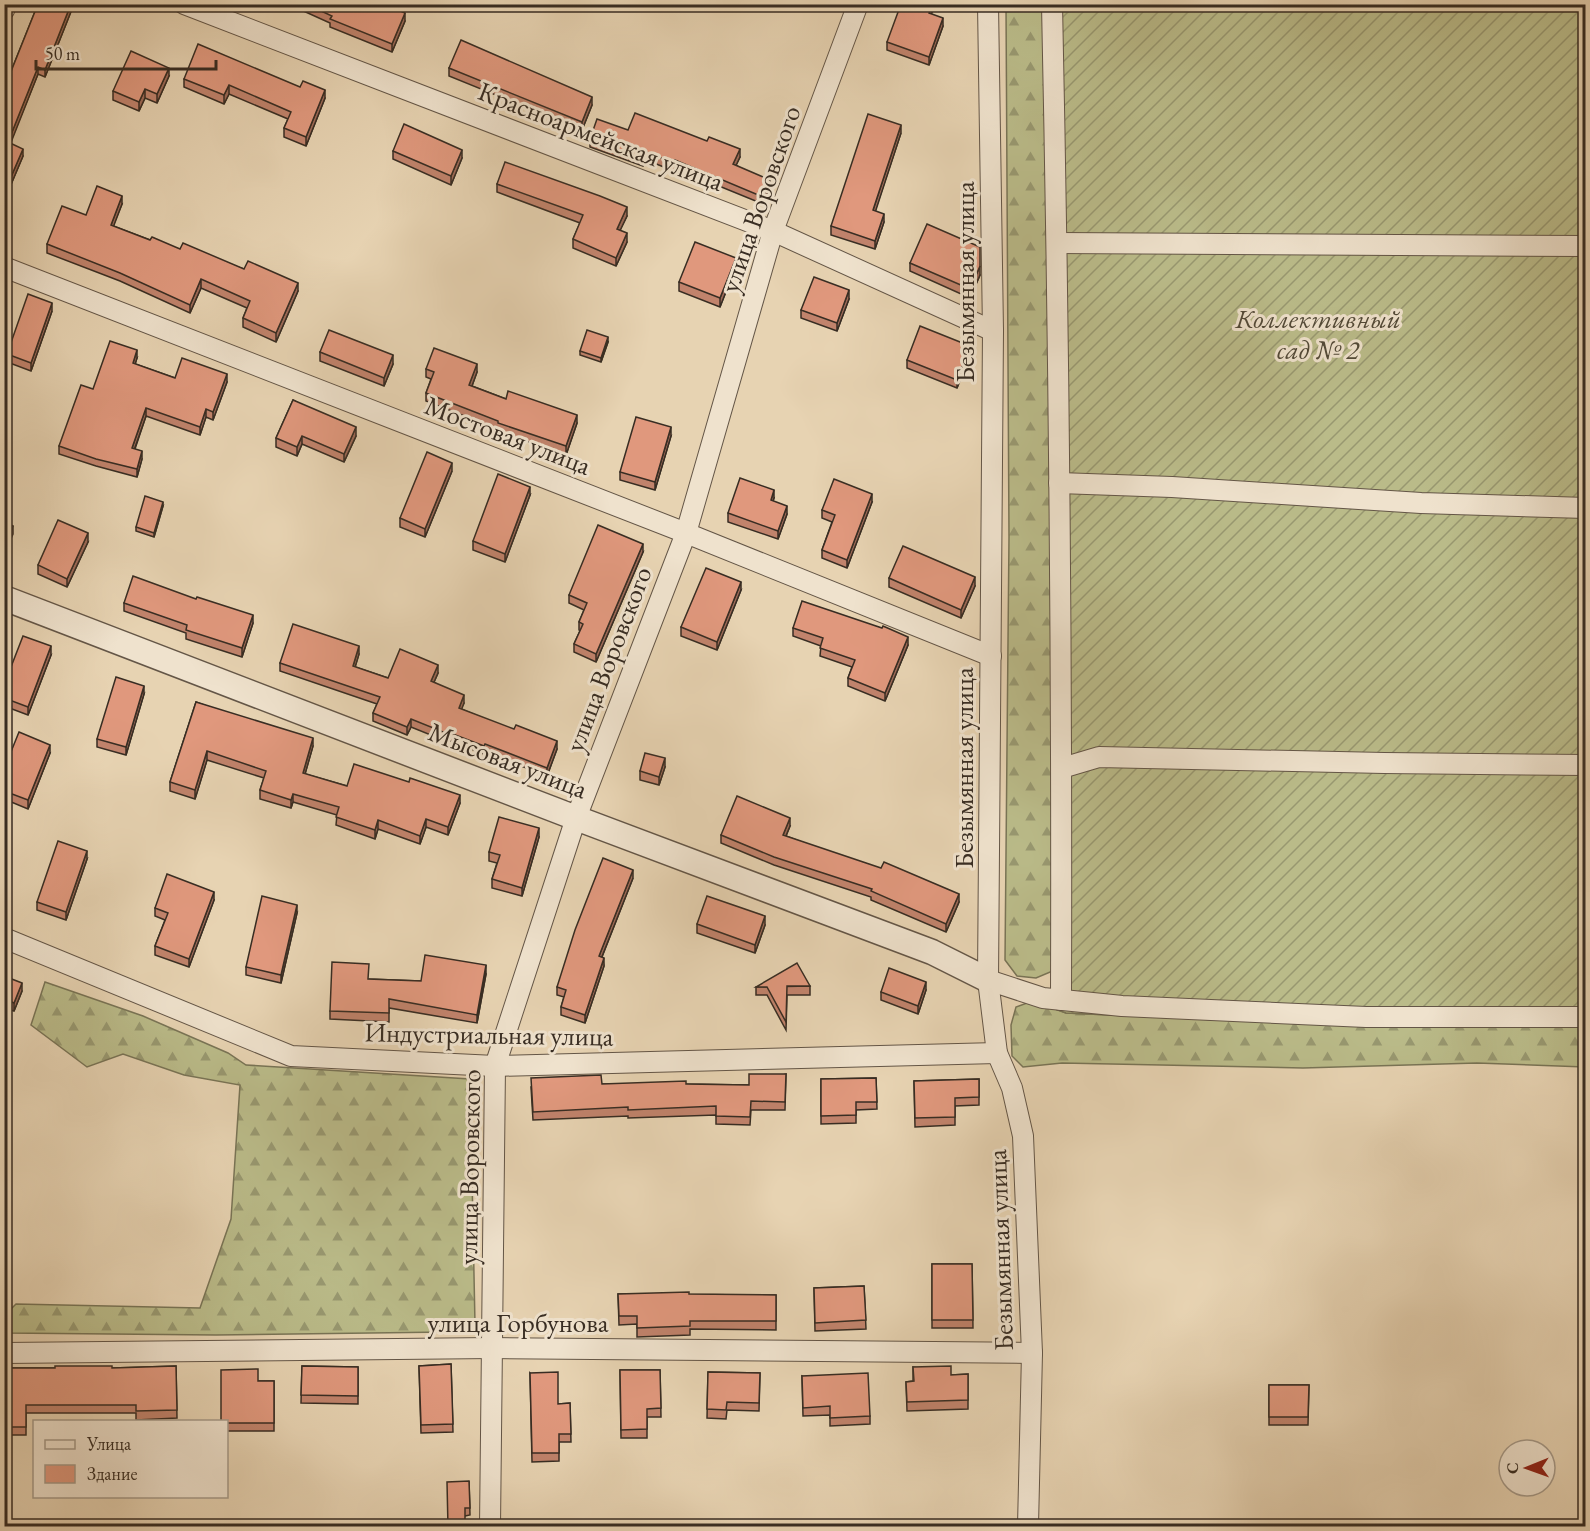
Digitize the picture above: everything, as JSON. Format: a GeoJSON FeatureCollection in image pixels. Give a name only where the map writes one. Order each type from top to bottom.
{"type":"FeatureCollection","features":[{"type":"Feature","properties":{"kind":"street"},"geometry":{"type":"LineString","coordinates":[[4,10],[7,4]]}},
{"type":"Feature","properties":{"kind":"street","name":"Красноармейская улица"},"geometry":{"type":"LineString","coordinates":[[184,4],[773,231],[993,331]]}},
{"type":"Feature","properties":{"kind":"street","name":"улица Воровского"},"geometry":{"type":"LineString","coordinates":[[490,1527],[495,1066],[576,818],[686,533],[773,231],[858,4]]}},
{"type":"Feature","properties":{"kind":"street","name":"Безымянная улица"},"geometry":{"type":"LineString","coordinates":[[988,4],[993,331],[988,980],[997,1053],[1012,1088],[1023,1136],[1032,1353],[1028,1527]]}},
{"type":"Feature","properties":{"kind":"street"},"geometry":{"type":"LineString","coordinates":[[1052,4],[1057,243],[1062,768],[1061,1000]]}},
{"type":"Feature","properties":{"kind":"street"},"geometry":{"type":"LineString","coordinates":[[1057,243],[1586,246]]}},
{"type":"Feature","properties":{"kind":"street","name":"Мостовая улица"},"geometry":{"type":"LineString","coordinates":[[4,267],[686,533],[991,656]]}},
{"type":"Feature","properties":{"kind":"street"},"geometry":{"type":"LineString","coordinates":[[1059,483],[1172,487],[1421,503],[1586,508]]}},
{"type":"Feature","properties":{"kind":"street","name":"Мысовая улица"},"geometry":{"type":"LineString","coordinates":[[4,598],[932,952],[988,980]]}},
{"type":"Feature","properties":{"kind":"street"},"geometry":{"type":"LineString","coordinates":[[1062,768],[1099,757],[1586,765]]}},
{"type":"Feature","properties":{"kind":"street","name":"Индустриальная улица"},"geometry":{"type":"LineString","coordinates":[[4,938],[291,1056],[495,1066],[997,1053]]}},
{"type":"Feature","properties":{"kind":"street"},"geometry":{"type":"LineString","coordinates":[[988,980],[1043,998],[1122,1006],[1366,1017],[1586,1017]]}},
{"type":"Feature","properties":{"kind":"street","name":"улица Горбунова"},"geometry":{"type":"LineString","coordinates":[[4,1353],[492,1348],[1032,1353]]}},
{"type":"Feature","properties":{"kind":"green space"},"geometry":{"type":"Polygon","coordinates":[[[1049,4],[1055,970],[1036,978],[1017,976],[1005,960],[1009,537],[1006,5],[1049,4]]]}},
{"type":"Feature","properties":{"kind":"green space","name":"Коллективный сад № 2"},"geometry":{"type":"Polygon","coordinates":[[[1049,5],[1585,5],[1585,1026],[1288,1023],[1066,1013],[1047,1006],[1055,970],[1049,5]]]}},
{"type":"Feature","properties":{"kind":"green space"},"geometry":{"type":"Polygon","coordinates":[[[45,982],[143,1016],[228,1053],[246,1065],[470,1079],[475,1324],[447,1332],[216,1335],[5,1333],[5,1315],[16,1304],[200,1308],[231,1219],[240,1085],[184,1075],[123,1054],[87,1067],[31,1025],[45,982]]]}},
{"type":"Feature","properties":{"kind":"green space"},"geometry":{"type":"Polygon","coordinates":[[[1027,1003],[1047,1006],[1066,1013],[1288,1023],[1585,1026],[1585,1067],[1477,1063],[1303,1068],[1062,1063],[1023,1067],[1012,1056],[1011,1025],[1016,1007],[1027,1003]]]}},
{"type":"Feature","properties":{"kind":"building"},"geometry":{"type":"Polygon","coordinates":[[[38,4],[71,4],[45,70],[38,67],[8,142],[23,149],[4,193],[4,89],[38,4]]]}},
{"type":"Feature","properties":{"kind":"building"},"geometry":{"type":"Polygon","coordinates":[[[306,4],[384,4],[405,13],[392,44],[330,19],[332,16],[306,4]]]}},
{"type":"Feature","properties":{"kind":"building"},"geometry":{"type":"Polygon","coordinates":[[[901,4],[932,4],[929,13],[943,18],[929,57],[887,42],[901,4]]]}},
{"type":"Feature","properties":{"kind":"building"},"geometry":{"type":"Polygon","coordinates":[[[461,40],[592,97],[582,122],[449,68],[461,40]]]}},
{"type":"Feature","properties":{"kind":"building"},"geometry":{"type":"Polygon","coordinates":[[[198,44],[300,87],[303,81],[325,90],[306,137],[284,128],[291,112],[229,85],[224,95],[184,79],[198,44]]]}},
{"type":"Feature","properties":{"kind":"building"},"geometry":{"type":"Polygon","coordinates":[[[131,51],[169,68],[157,94],[145,89],[139,102],[113,91],[131,51]]]}},
{"type":"Feature","properties":{"kind":"building"},"geometry":{"type":"Polygon","coordinates":[[[635,113],[707,141],[709,137],[740,149],[733,164],[770,180],[763,197],[675,160],[674,163],[646,152],[643,158],[590,139],[597,119],[628,130],[635,113]]]}},
{"type":"Feature","properties":{"kind":"building"},"geometry":{"type":"Polygon","coordinates":[[[868,114],[901,125],[873,210],[884,214],[875,241],[831,226],[868,114]]]}},
{"type":"Feature","properties":{"kind":"building"},"geometry":{"type":"Polygon","coordinates":[[[404,124],[462,150],[451,176],[393,151],[404,124]]]}},
{"type":"Feature","properties":{"kind":"building"},"geometry":{"type":"Polygon","coordinates":[[[505,162],[627,207],[617,229],[627,233],[616,258],[573,239],[583,215],[497,184],[505,162]]]}},
{"type":"Feature","properties":{"kind":"building"},"geometry":{"type":"Polygon","coordinates":[[[97,186],[122,196],[111,225],[150,240],[152,237],[180,249],[183,243],[244,269],[248,261],[298,283],[276,333],[243,318],[250,301],[201,279],[190,305],[120,273],[47,244],[62,206],[86,215],[97,186]]]}},
{"type":"Feature","properties":{"kind":"building"},"geometry":{"type":"Polygon","coordinates":[[[927,224],[980,247],[980,266],[970,289],[910,263],[927,224]]]}},
{"type":"Feature","properties":{"kind":"building"},"geometry":{"type":"Polygon","coordinates":[[[695,242],[736,258],[720,298],[679,282],[695,242]]]}},
{"type":"Feature","properties":{"kind":"building"},"geometry":{"type":"Polygon","coordinates":[[[814,277],[849,290],[837,323],[801,310],[814,277]]]}},
{"type":"Feature","properties":{"kind":"building"},"geometry":{"type":"Polygon","coordinates":[[[28,294],[52,303],[31,363],[7,354],[28,294]]]}},
{"type":"Feature","properties":{"kind":"building"},"geometry":{"type":"Polygon","coordinates":[[[920,326],[970,346],[957,380],[907,360],[920,326]]]}},
{"type":"Feature","properties":{"kind":"building"},"geometry":{"type":"Polygon","coordinates":[[[329,330],[393,355],[384,378],[320,352],[329,330]]]}},
{"type":"Feature","properties":{"kind":"building"},"geometry":{"type":"Polygon","coordinates":[[[587,330],[608,337],[601,358],[580,351],[587,330]]]}},
{"type":"Feature","properties":{"kind":"building"},"geometry":{"type":"Polygon","coordinates":[[[110,341],[137,350],[133,363],[175,378],[182,358],[227,374],[213,412],[206,409],[200,427],[146,408],[132,448],[142,451],[137,469],[96,459],[59,446],[81,385],[93,389],[110,341]]]}},
{"type":"Feature","properties":{"kind":"building"},"geometry":{"type":"Polygon","coordinates":[[[434,348],[477,364],[469,385],[506,399],[508,391],[577,415],[566,446],[498,423],[498,421],[426,393],[434,372],[426,369],[434,348]]]}},
{"type":"Feature","properties":{"kind":"building"},"geometry":{"type":"Polygon","coordinates":[[[293,400],[356,427],[344,454],[302,436],[297,447],[276,438],[293,400]]]}},
{"type":"Feature","properties":{"kind":"building"},"geometry":{"type":"Polygon","coordinates":[[[636,417],[671,427],[655,482],[620,472],[636,417]]]}},
{"type":"Feature","properties":{"kind":"building"},"geometry":{"type":"Polygon","coordinates":[[[427,452],[452,463],[425,529],[400,518],[427,452]]]}},
{"type":"Feature","properties":{"kind":"building"},"geometry":{"type":"Polygon","coordinates":[[[498,474],[530,487],[505,554],[473,541],[498,474]]]}},
{"type":"Feature","properties":{"kind":"building"},"geometry":{"type":"Polygon","coordinates":[[[740,478],[774,490],[771,500],[787,506],[778,531],[728,513],[740,478]]]}},
{"type":"Feature","properties":{"kind":"building"},"geometry":{"type":"Polygon","coordinates":[[[834,479],[872,494],[847,560],[822,550],[835,515],[822,510],[834,479]]]}},
{"type":"Feature","properties":{"kind":"building"},"geometry":{"type":"Polygon","coordinates":[[[145,496],[163,502],[154,533],[136,527],[145,496]]]}},
{"type":"Feature","properties":{"kind":"building"},"geometry":{"type":"Polygon","coordinates":[[[58,520],[88,533],[67,579],[38,565],[58,520]]]}},
{"type":"Feature","properties":{"kind":"building"},"geometry":{"type":"Polygon","coordinates":[[[4,522],[13,526],[4,546],[4,522]]]}},
{"type":"Feature","properties":{"kind":"building"},"geometry":{"type":"Polygon","coordinates":[[[598,525],[643,544],[596,654],[574,644],[583,624],[579,622],[587,603],[569,595],[598,525]]]}},
{"type":"Feature","properties":{"kind":"building"},"geometry":{"type":"Polygon","coordinates":[[[903,546],[975,577],[961,610],[889,578],[903,546]]]}},
{"type":"Feature","properties":{"kind":"building"},"geometry":{"type":"Polygon","coordinates":[[[706,568],[741,582],[717,642],[681,627],[706,568]]]}},
{"type":"Feature","properties":{"kind":"building"},"geometry":{"type":"Polygon","coordinates":[[[133,576],[196,599],[197,597],[253,615],[242,648],[186,630],[187,625],[124,603],[133,576]]]}},
{"type":"Feature","properties":{"kind":"building"},"geometry":{"type":"Polygon","coordinates":[[[802,601],[882,628],[883,626],[908,637],[885,693],[848,678],[855,660],[820,648],[823,638],[793,628],[802,601]]]}},
{"type":"Feature","properties":{"kind":"building"},"geometry":{"type":"Polygon","coordinates":[[[293,624],[359,646],[353,666],[388,678],[400,649],[438,665],[431,681],[464,695],[459,708],[514,729],[516,725],[557,741],[547,768],[411,719],[407,727],[373,713],[380,697],[280,663],[293,624]]]}},
{"type":"Feature","properties":{"kind":"building"},"geometry":{"type":"Polygon","coordinates":[[[23,636],[51,646],[28,707],[4,698],[4,685],[23,636]]]}},
{"type":"Feature","properties":{"kind":"building"},"geometry":{"type":"Polygon","coordinates":[[[116,677],[144,686],[126,747],[97,739],[116,677]]]}},
{"type":"Feature","properties":{"kind":"building"},"geometry":{"type":"Polygon","coordinates":[[[196,702],[313,738],[303,773],[347,786],[354,764],[409,782],[410,778],[460,795],[448,827],[426,819],[420,836],[378,820],[375,830],[336,817],[339,807],[293,794],[291,800],[260,790],[266,771],[207,751],[195,790],[170,782],[196,702]]]}},
{"type":"Feature","properties":{"kind":"building"},"geometry":{"type":"Polygon","coordinates":[[[19,732],[50,745],[28,800],[4,791],[4,769],[19,732]]]}},
{"type":"Feature","properties":{"kind":"building"},"geometry":{"type":"Polygon","coordinates":[[[645,753],[665,758],[659,777],[640,771],[645,753]]]}},
{"type":"Feature","properties":{"kind":"building"},"geometry":{"type":"Polygon","coordinates":[[[737,796],[790,818],[783,835],[881,868],[884,862],[959,894],[946,924],[871,891],[872,889],[774,857],[721,835],[737,796]]]}},
{"type":"Feature","properties":{"kind":"building"},"geometry":{"type":"Polygon","coordinates":[[[499,817],[539,828],[522,888],[492,879],[500,855],[489,852],[499,817]]]}},
{"type":"Feature","properties":{"kind":"building"},"geometry":{"type":"Polygon","coordinates":[[[58,841],[87,851],[66,912],[37,902],[58,841]]]}},
{"type":"Feature","properties":{"kind":"building"},"geometry":{"type":"Polygon","coordinates":[[[603,858],[633,870],[599,956],[604,958],[585,1015],[561,1007],[566,990],[557,987],[575,930],[603,858]]]}},
{"type":"Feature","properties":{"kind":"building"},"geometry":{"type":"Polygon","coordinates":[[[167,874],[214,892],[189,959],[155,946],[168,913],[155,908],[167,874]]]}},
{"type":"Feature","properties":{"kind":"building"},"geometry":{"type":"Polygon","coordinates":[[[262,896],[297,905],[281,975],[246,967],[262,896]]]}},
{"type":"Feature","properties":{"kind":"building"},"geometry":{"type":"Polygon","coordinates":[[[707,896],[765,916],[755,945],[697,924],[707,896]]]}},
{"type":"Feature","properties":{"kind":"building"},"geometry":{"type":"Polygon","coordinates":[[[425,955],[486,965],[477,1015],[389,999],[389,1013],[330,1011],[332,962],[369,964],[368,979],[421,981],[425,955]]]}},
{"type":"Feature","properties":{"kind":"building"},"geometry":{"type":"Polygon","coordinates":[[[797,963],[810,986],[787,986],[786,1022],[767,987],[756,987],[797,963]]]}},
{"type":"Feature","properties":{"kind":"building"},"geometry":{"type":"Polygon","coordinates":[[[889,968],[926,982],[918,1006],[881,992],[889,968]]]}},
{"type":"Feature","properties":{"kind":"building"},"geometry":{"type":"Polygon","coordinates":[[[4,976],[22,983],[14,1003],[4,999],[4,976]]]}},
{"type":"Feature","properties":{"kind":"building"},"geometry":{"type":"Polygon","coordinates":[[[749,1074],[786,1074],[785,1102],[751,1101],[750,1117],[716,1116],[716,1106],[628,1110],[628,1107],[533,1112],[531,1078],[601,1075],[602,1084],[686,1081],[686,1084],[749,1085],[749,1074]]]}},
{"type":"Feature","properties":{"kind":"building"},"geometry":{"type":"Polygon","coordinates":[[[876,1078],[877,1102],[856,1102],[856,1115],[821,1116],[821,1079],[876,1078]]]}},
{"type":"Feature","properties":{"kind":"building"},"geometry":{"type":"Polygon","coordinates":[[[979,1079],[979,1097],[955,1098],[955,1117],[915,1118],[914,1081],[979,1079]]]}},
{"type":"Feature","properties":{"kind":"building"},"geometry":{"type":"Polygon","coordinates":[[[932,1264],[972,1264],[973,1320],[932,1320],[932,1264]]]}},
{"type":"Feature","properties":{"kind":"building"},"geometry":{"type":"Polygon","coordinates":[[[864,1286],[866,1320],[815,1323],[814,1288],[864,1286]]]}},
{"type":"Feature","properties":{"kind":"building"},"geometry":{"type":"Polygon","coordinates":[[[689,1292],[689,1294],[776,1295],[776,1321],[690,1321],[690,1326],[637,1328],[637,1316],[619,1316],[618,1294],[689,1292]]]}},
{"type":"Feature","properties":{"kind":"building"},"geometry":{"type":"Polygon","coordinates":[[[451,1364],[453,1424],[421,1425],[419,1366],[451,1364]]]}},
{"type":"Feature","properties":{"kind":"building"},"geometry":{"type":"Polygon","coordinates":[[[55,1366],[112,1366],[112,1368],[176,1366],[177,1410],[136,1411],[136,1405],[26,1405],[26,1427],[4,1427],[4,1368],[55,1368],[55,1366]]]}},
{"type":"Feature","properties":{"kind":"building"},"geometry":{"type":"Polygon","coordinates":[[[302,1366],[358,1367],[358,1396],[301,1395],[302,1366]]]}},
{"type":"Feature","properties":{"kind":"building"},"geometry":{"type":"Polygon","coordinates":[[[951,1366],[951,1375],[968,1374],[968,1400],[907,1402],[906,1382],[914,1381],[913,1367],[951,1366]]]}},
{"type":"Feature","properties":{"kind":"building"},"geometry":{"type":"Polygon","coordinates":[[[258,1369],[258,1381],[274,1381],[274,1423],[228,1423],[228,1420],[221,1420],[221,1370],[258,1369]]]}},
{"type":"Feature","properties":{"kind":"building"},"geometry":{"type":"Polygon","coordinates":[[[620,1370],[660,1370],[661,1408],[647,1409],[647,1429],[621,1430],[620,1370]]]}},
{"type":"Feature","properties":{"kind":"building"},"geometry":{"type":"Polygon","coordinates":[[[558,1372],[558,1404],[570,1403],[571,1434],[559,1434],[559,1453],[532,1453],[530,1373],[558,1372]]]}},
{"type":"Feature","properties":{"kind":"building"},"geometry":{"type":"Polygon","coordinates":[[[708,1372],[760,1373],[759,1403],[727,1402],[726,1410],[707,1409],[708,1372]]]}},
{"type":"Feature","properties":{"kind":"building"},"geometry":{"type":"Polygon","coordinates":[[[868,1373],[870,1416],[830,1418],[830,1406],[803,1408],[802,1376],[868,1373]]]}},
{"type":"Feature","properties":{"kind":"building"},"geometry":{"type":"Polygon","coordinates":[[[1269,1385],[1309,1385],[1308,1417],[1269,1417],[1269,1385]]]}},
{"type":"Feature","properties":{"kind":"building"},"geometry":{"type":"Polygon","coordinates":[[[469,1481],[470,1508],[465,1508],[465,1527],[448,1527],[447,1482],[469,1481]]]}}]}
